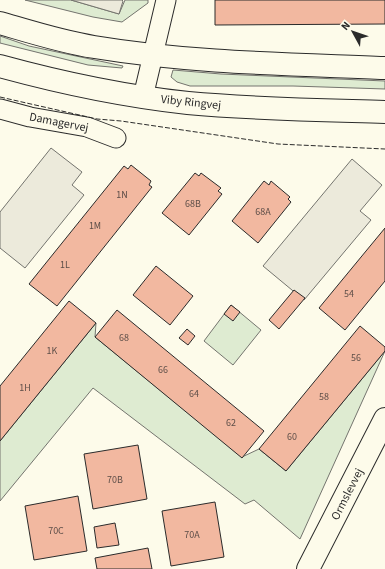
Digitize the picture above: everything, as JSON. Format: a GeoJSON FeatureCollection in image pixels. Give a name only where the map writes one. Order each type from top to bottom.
{"type":"FeatureCollection","features":[{"type":"Feature","properties":{"kind":"main road"},"geometry":{"type":"LineString","coordinates":[[0,24],[93,47],[152,55],[239,63],[385,68]]}},
{"type":"Feature","properties":{"kind":"main road","name":"Viby Ringvej"},"geometry":{"type":"LineString","coordinates":[[0,66],[86,88],[143,97],[272,108],[385,112]]}},
{"type":"Feature","properties":{"kind":"main road"},"geometry":{"type":"LineString","coordinates":[[272,108],[385,100]]}},
{"type":"Feature","properties":{"kind":"main road","name":"Ormslevvej"},"geometry":{"type":"LineString","coordinates":[[308,569],[385,419]]}},
{"type":"Feature","properties":{"kind":"street"},"geometry":{"type":"LineString","coordinates":[[143,97],[166,0]]}},
{"type":"Feature","properties":{"kind":"street","name":"Damagervej"},"geometry":{"type":"LineString","coordinates":[[0,109],[30,117],[87,127],[116,138]]}},
{"type":"Feature","properties":{"kind":"green space"},"geometry":{"type":"Polygon","coordinates":[[[25,0],[71,0],[119,14],[125,0],[148,0],[148,3],[122,22],[93,17],[25,0]]]}},
{"type":"Feature","properties":{"kind":"green space"},"geometry":{"type":"Polygon","coordinates":[[[0,36],[29,46],[123,66],[122,68],[88,65],[0,43],[0,36]]]}},
{"type":"Feature","properties":{"kind":"green space"},"geometry":{"type":"Polygon","coordinates":[[[173,70],[221,74],[385,81],[385,89],[293,86],[190,86],[177,82],[171,77],[173,70]]]}},
{"type":"Feature","properties":{"kind":"green space"},"geometry":{"type":"Polygon","coordinates":[[[231,305],[261,330],[233,365],[204,341],[231,305]]]}},
{"type":"Feature","properties":{"kind":"green space"},"geometry":{"type":"Polygon","coordinates":[[[96,323],[95,337],[242,457],[259,449],[286,471],[385,351],[300,539],[254,500],[245,504],[93,388],[0,501],[0,441],[96,323]]]}},
{"type":"Feature","properties":{"kind":"shaded area"},"geometry":{"type":"Polygon","coordinates":[[[71,0],[122,0],[123,1],[119,14],[71,0]]]}},
{"type":"Feature","properties":{"kind":"shaded area"},"geometry":{"type":"Polygon","coordinates":[[[51,148],[82,172],[72,185],[84,195],[25,268],[0,248],[0,212],[51,148]]]}},
{"type":"Feature","properties":{"kind":"shaded area"},"geometry":{"type":"Polygon","coordinates":[[[352,159],[382,185],[360,211],[371,220],[304,300],[263,266],[352,159]]]}},
{"type":"Feature","properties":{"kind":"building"},"geometry":{"type":"Polygon","coordinates":[[[215,0],[385,0],[385,24],[215,25],[215,0]]]}},
{"type":"Feature","properties":{"kind":"building"},"geometry":{"type":"Polygon","coordinates":[[[131,165],[151,181],[149,185],[152,187],[57,306],[29,284],[124,166],[128,169],[131,165]]]}},
{"type":"Feature","properties":{"kind":"building"},"geometry":{"type":"Polygon","coordinates":[[[195,173],[199,176],[201,173],[221,188],[218,191],[222,194],[189,235],[162,213],[195,173]]]}},
{"type":"Feature","properties":{"kind":"building"},"geometry":{"type":"Polygon","coordinates":[[[264,181],[269,185],[271,181],[290,197],[288,199],[291,202],[258,243],[232,221],[264,181]]]}},
{"type":"Feature","properties":{"kind":"building"},"geometry":{"type":"Polygon","coordinates":[[[385,228],[385,281],[345,330],[319,308],[385,228]]]}},
{"type":"Feature","properties":{"kind":"building"},"geometry":{"type":"Polygon","coordinates":[[[156,266],[193,296],[170,325],[133,295],[156,266]]]}},
{"type":"Feature","properties":{"kind":"building"},"geometry":{"type":"Polygon","coordinates":[[[294,290],[305,298],[279,329],[269,320],[294,290]]]}},
{"type":"Feature","properties":{"kind":"building"},"geometry":{"type":"Polygon","coordinates":[[[69,301],[96,323],[0,441],[0,386],[69,301]]]}},
{"type":"Feature","properties":{"kind":"building"},"geometry":{"type":"Polygon","coordinates":[[[231,305],[240,312],[233,321],[224,314],[231,305]]]}},
{"type":"Feature","properties":{"kind":"building"},"geometry":{"type":"Polygon","coordinates":[[[117,310],[264,431],[242,458],[95,337],[117,310]]]}},
{"type":"Feature","properties":{"kind":"building"},"geometry":{"type":"Polygon","coordinates":[[[360,326],[385,347],[385,351],[286,471],[259,449],[360,326]]]}},
{"type":"Feature","properties":{"kind":"building"},"geometry":{"type":"Polygon","coordinates":[[[187,329],[195,336],[188,345],[179,338],[187,329]]]}},
{"type":"Feature","properties":{"kind":"building"},"geometry":{"type":"Polygon","coordinates":[[[138,445],[147,499],[93,509],[84,454],[138,445]]]}},
{"type":"Feature","properties":{"kind":"building"},"geometry":{"type":"Polygon","coordinates":[[[78,496],[87,551],[34,560],[25,506],[78,496]]]}},
{"type":"Feature","properties":{"kind":"building"},"geometry":{"type":"Polygon","coordinates":[[[215,502],[224,557],[171,566],[162,511],[215,502]]]}},
{"type":"Feature","properties":{"kind":"building"},"geometry":{"type":"Polygon","coordinates":[[[115,523],[119,545],[97,548],[94,527],[115,523]]]}},
{"type":"Feature","properties":{"kind":"building"},"geometry":{"type":"Polygon","coordinates":[[[148,548],[152,569],[97,569],[95,558],[148,548]]]}},
{"type":"Feature","properties":{"kind":"fence"},"geometry":{"type":"LineString","coordinates":[[0,97],[97,119],[121,121],[278,144],[385,149]]}}]}
